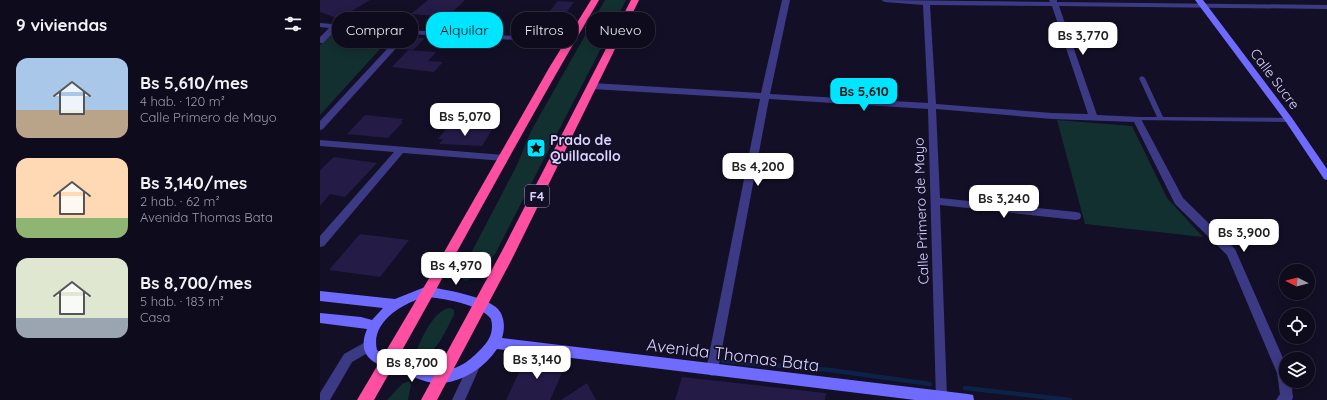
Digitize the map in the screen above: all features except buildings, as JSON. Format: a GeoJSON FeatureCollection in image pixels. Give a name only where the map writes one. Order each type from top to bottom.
{"type":"FeatureCollection","features":[{"type":"Feature","properties":{"kind":"highway"},"geometry":{"type":"LineString","coordinates":[[578,27],[595,0]]}},
{"type":"Feature","properties":{"kind":"highway","name":"F4"},"geometry":{"type":"LineString","coordinates":[[429,400],[480,305],[635,0]]}},
{"type":"Feature","properties":{"kind":"highway"},"geometry":{"type":"LineString","coordinates":[[365,400],[428,292],[566,48]]}},
{"type":"Feature","properties":{"kind":"main road","name":"Calle Sucre"},"geometry":{"type":"LineString","coordinates":[[1201,3],[1289,120],[1327,176]]}},
{"type":"Feature","properties":{"kind":"main road"},"geometry":{"type":"LineString","coordinates":[[435,292],[480,305],[493,312],[498,319],[498,329],[493,343],[489,350],[475,364],[455,374],[442,377],[430,376],[387,363],[373,355],[369,346],[370,336],[374,326],[382,316],[396,304],[413,295],[435,292]]}},
{"type":"Feature","properties":{"kind":"main road"},"geometry":{"type":"LineString","coordinates":[[320,296],[396,304]]}},
{"type":"Feature","properties":{"kind":"main road"},"geometry":{"type":"LineString","coordinates":[[320,318],[361,322],[374,326]]}},
{"type":"Feature","properties":{"kind":"main road","name":"Avenida Thomas Bata"},"geometry":{"type":"LineString","coordinates":[[493,343],[968,400]]}},
{"type":"Feature","properties":{"kind":"street"},"geometry":{"type":"LineString","coordinates":[[712,370],[765,96],[786,0]]}},
{"type":"Feature","properties":{"kind":"street"},"geometry":{"type":"LineString","coordinates":[[885,0],[1201,3],[1327,7]]}},
{"type":"Feature","properties":{"kind":"street","name":"Calle Primero de Mayo"},"geometry":{"type":"LineString","coordinates":[[926,1],[932,106],[941,397]]}},
{"type":"Feature","properties":{"kind":"street"},"geometry":{"type":"LineString","coordinates":[[1054,2],[1094,118]]}},
{"type":"Feature","properties":{"kind":"street"},"geometry":{"type":"LineString","coordinates":[[320,25],[332,26]]}},
{"type":"Feature","properties":{"kind":"street"},"geometry":{"type":"LineString","coordinates":[[320,41],[332,30]]}},
{"type":"Feature","properties":{"kind":"street"},"geometry":{"type":"LineString","coordinates":[[418,33],[511,37]]}},
{"type":"Feature","properties":{"kind":"street"},"geometry":{"type":"LineString","coordinates":[[320,128],[392,48]]}},
{"type":"Feature","properties":{"kind":"street"},"geometry":{"type":"LineString","coordinates":[[592,86],[932,106],[1094,118],[1137,119],[1179,202],[1231,252],[1283,373],[1287,397],[1282,400]]}},
{"type":"Feature","properties":{"kind":"street"},"geometry":{"type":"LineString","coordinates":[[320,143],[400,151],[504,158]]}},
{"type":"Feature","properties":{"kind":"street"},"geometry":{"type":"LineString","coordinates":[[320,243],[400,151]]}},
{"type":"Feature","properties":{"kind":"street"},"geometry":{"type":"LineString","coordinates":[[935,201],[1076,216]]}},
{"type":"Feature","properties":{"kind":"street"},"geometry":{"type":"LineString","coordinates":[[323,400],[348,358],[369,346]]}},
{"type":"Feature","properties":{"kind":"street"},"geometry":{"type":"LineString","coordinates":[[458,400],[475,364]]}},
{"type":"Feature","properties":{"kind":"lane"},"geometry":{"type":"LineString","coordinates":[[1142,78],[1160,118]]}},
{"type":"Feature","properties":{"kind":"lane"},"geometry":{"type":"LineString","coordinates":[[1137,119],[1289,120]]}},
{"type":"Feature","properties":{"kind":"green space","name":"Prado de Quillacollo"},"geometry":{"type":"Polygon","coordinates":[[[605,0],[626,0],[620,12],[598,12],[605,0]]]}},
{"type":"Feature","properties":{"kind":"green space","name":"Prado de Quillacollo"},"geometry":{"type":"Polygon","coordinates":[[[586,34],[586,48],[601,48],[495,254],[472,278],[466,281],[462,279],[463,270],[469,257],[517,165],[531,131],[586,34]]]}},
{"type":"Feature","properties":{"kind":"green space"},"geometry":{"type":"Polygon","coordinates":[[[331,35],[332,48],[381,48],[320,115],[320,45],[331,35]]]}},
{"type":"Feature","properties":{"kind":"green space"},"geometry":{"type":"Polygon","coordinates":[[[1057,120],[1132,126],[1167,198],[1203,237],[1085,224],[1057,120]]]}},
{"type":"Feature","properties":{"kind":"green space"},"geometry":{"type":"Polygon","coordinates":[[[450,308],[454,310],[454,315],[436,347],[426,355],[420,356],[417,353],[417,350],[430,324],[439,313],[450,308]]]}},
{"type":"Feature","properties":{"kind":"green space"},"geometry":{"type":"Polygon","coordinates":[[[409,381],[411,385],[408,400],[387,400],[402,384],[409,381]]]}},
{"type":"Feature","properties":{"kind":"waterway"},"geometry":{"type":"LineString","coordinates":[[723,361],[830,370],[930,384]]}},
{"type":"Feature","properties":{"kind":"waterway"},"geometry":{"type":"LineString","coordinates":[[965,388],[1070,400]]}},
{"type":"Feature","properties":{"kind":"place","name":"Prado de Quillacollo"},"geometry":{"type":"Point","coordinates":[536,148]}}]}
